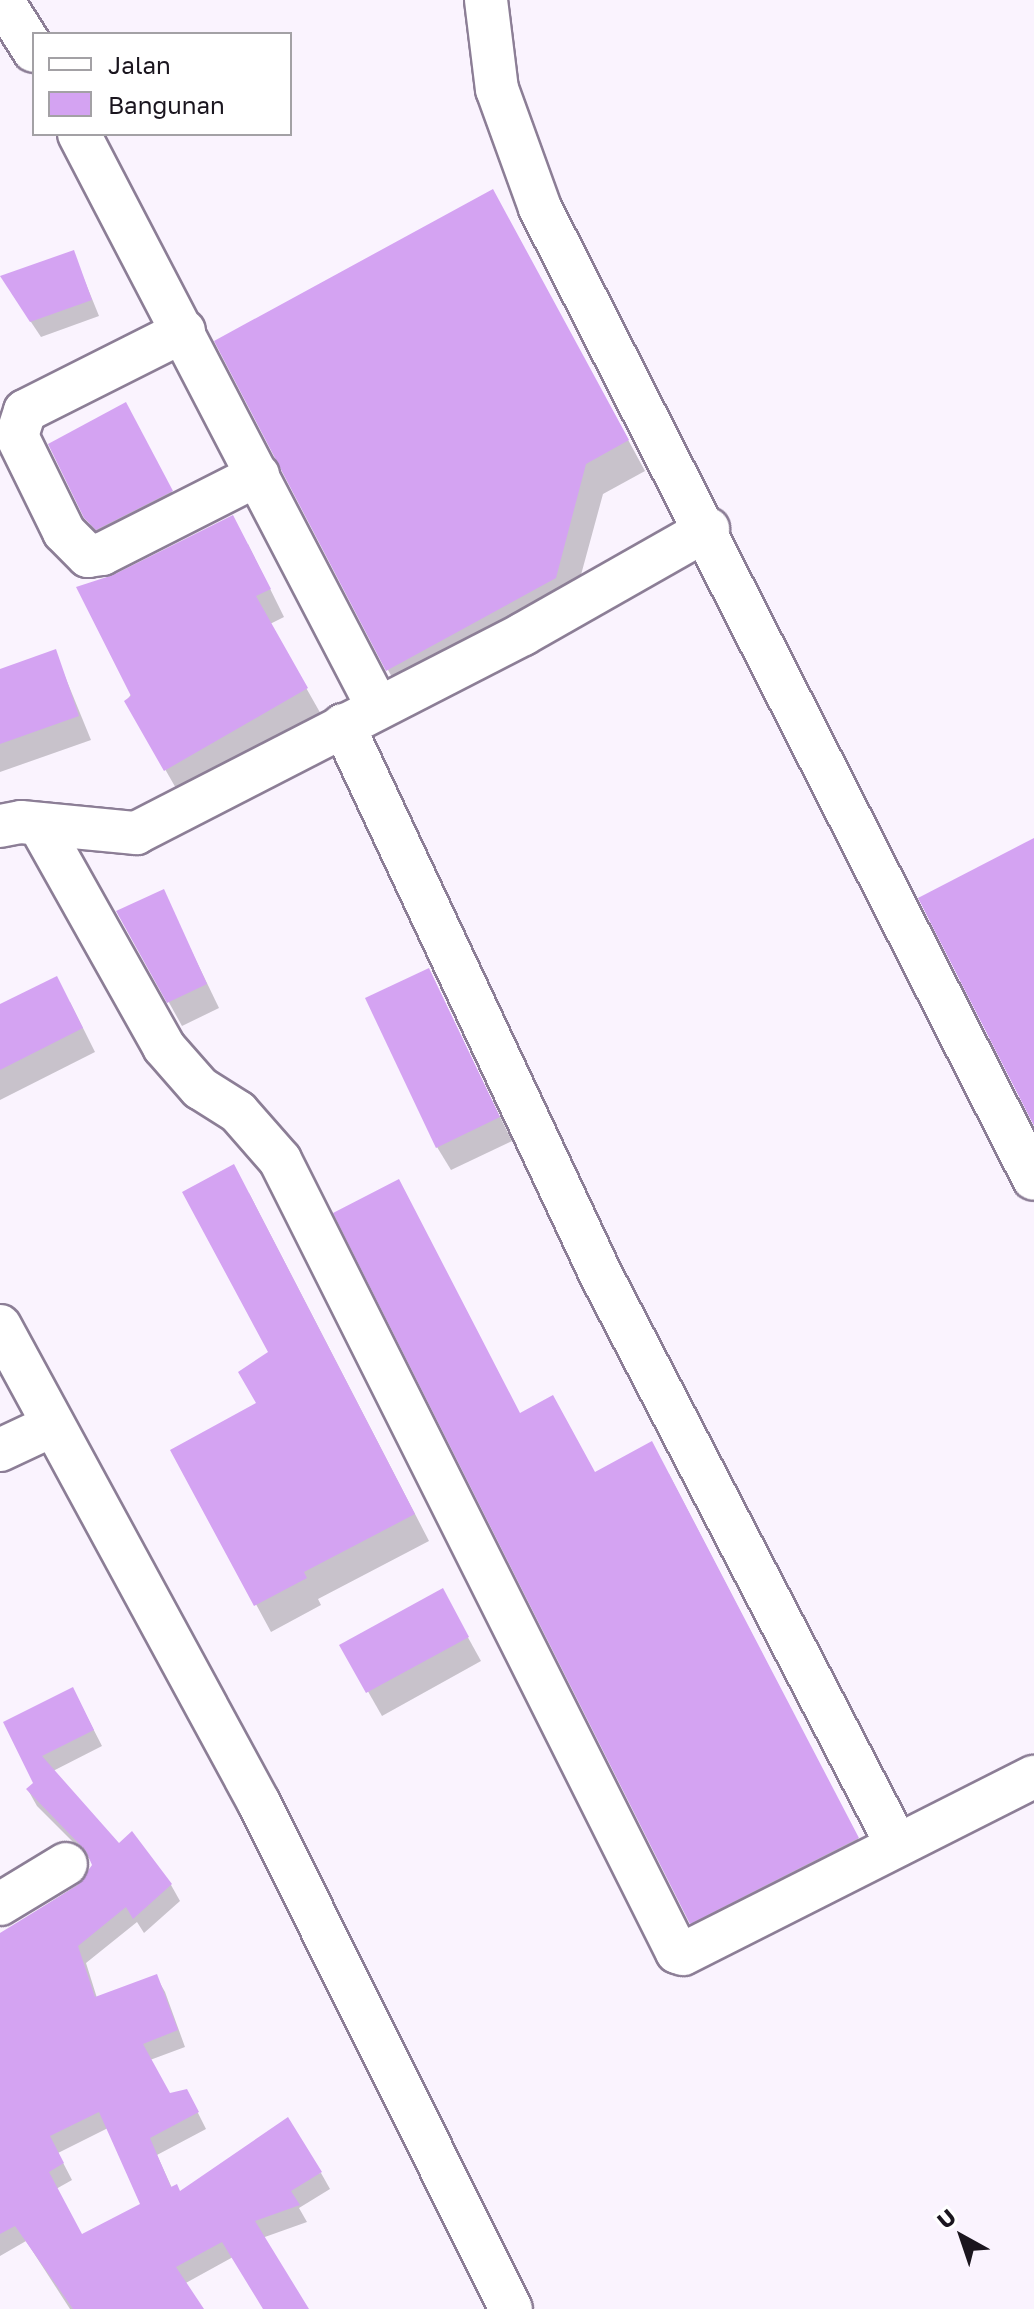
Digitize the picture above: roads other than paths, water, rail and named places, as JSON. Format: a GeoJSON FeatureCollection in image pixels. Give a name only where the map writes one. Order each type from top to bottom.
{"type":"FeatureCollection","features":[{"type":"Feature","properties":{"kind":"street"},"geometry":{"type":"LineString","coordinates":[[2,0],[32,48]]}},
{"type":"Feature","properties":{"kind":"street"},"geometry":{"type":"LineString","coordinates":[[486,0],[497,89],[540,208],[708,529],[1034,1179]]}},
{"type":"Feature","properties":{"kind":"street"},"geometry":{"type":"LineString","coordinates":[[80,136],[258,475],[600,1273],[897,1845]]}},
{"type":"Feature","properties":{"kind":"street"},"geometry":{"type":"LineString","coordinates":[[184,331],[25,411],[17,436],[64,532],[88,556],[102,554],[258,475]]}},
{"type":"Feature","properties":{"kind":"street"},"geometry":{"type":"LineString","coordinates":[[20,825],[136,833],[360,717],[708,529]]}},
{"type":"Feature","properties":{"kind":"street"},"geometry":{"type":"LineString","coordinates":[[20,825],[164,1047],[200,1088],[238,1112],[280,1160],[677,1952],[683,1954],[1034,1777]]}},
{"type":"Feature","properties":{"kind":"street"},"geometry":{"type":"LineString","coordinates":[[0,1326],[51,1426],[259,1803],[511,2309]]}},
{"type":"Feature","properties":{"kind":"street"},"geometry":{"type":"LineString","coordinates":[[0,1450],[51,1426]]}},
{"type":"Feature","properties":{"kind":"street"},"geometry":{"type":"LineString","coordinates":[[0,1904],[66,1864]]}}]}
